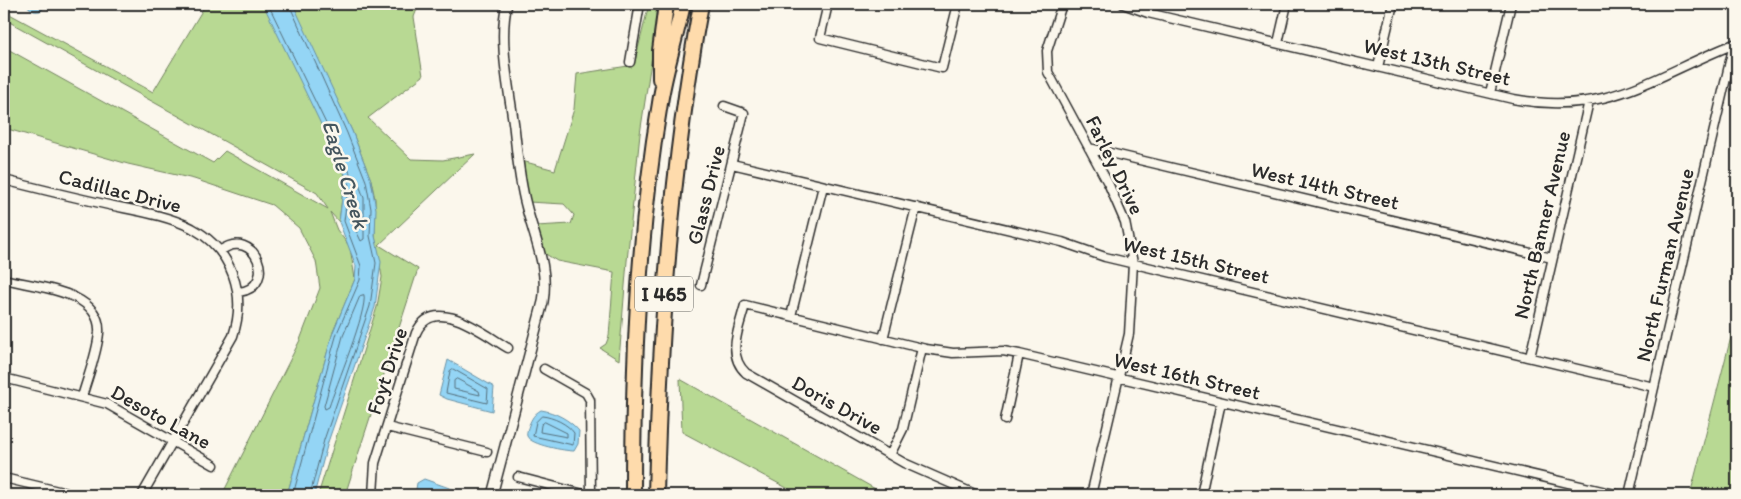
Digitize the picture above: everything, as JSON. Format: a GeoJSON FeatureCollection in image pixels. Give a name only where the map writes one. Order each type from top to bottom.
{"type":"FeatureCollection","features":[{"type":"Feature","properties":{"kind":"highway"},"geometry":{"type":"LineString","coordinates":[[660,102],[660,51],[666,4]]}},
{"type":"Feature","properties":{"kind":"highway","name":"I 465"},"geometry":{"type":"LineString","coordinates":[[633,495],[633,408],[638,304],[645,218],[660,102],[683,4]]}},
{"type":"Feature","properties":{"kind":"highway","name":"I 465"},"geometry":{"type":"LineString","coordinates":[[656,495],[660,354],[668,246],[683,104],[701,4]]}},
{"type":"Feature","properties":{"kind":"highway"},"geometry":{"type":"LineString","coordinates":[[692,54],[710,4]]}},
{"type":"Feature","properties":{"kind":"street"},"geometry":{"type":"LineString","coordinates":[[492,495],[542,308],[545,285],[542,258],[526,206],[521,180],[504,34],[507,4]]}},
{"type":"Feature","properties":{"kind":"street"},"geometry":{"type":"LineString","coordinates":[[630,62],[640,4]]}},
{"type":"Feature","properties":{"kind":"street"},"geometry":{"type":"LineString","coordinates":[[828,4],[820,38],[942,68],[958,4]]}},
{"type":"Feature","properties":{"kind":"street","name":"Farley Drive"},"geometry":{"type":"LineString","coordinates":[[1062,4],[1047,51],[1046,66],[1051,80],[1089,148],[1123,217],[1133,263],[1130,325],[1091,495]]}},
{"type":"Feature","properties":{"kind":"street","name":"West 13th Street"},"geometry":{"type":"LineString","coordinates":[[1123,4],[1148,13],[1490,93],[1542,103],[1589,101],[1640,87],[1736,43]]}},
{"type":"Feature","properties":{"kind":"street"},"geometry":{"type":"LineString","coordinates":[[1278,43],[1287,4]]}},
{"type":"Feature","properties":{"kind":"street"},"geometry":{"type":"LineString","coordinates":[[1378,67],[1393,4]]}},
{"type":"Feature","properties":{"kind":"street"},"geometry":{"type":"LineString","coordinates":[[1490,93],[1511,4]]}},
{"type":"Feature","properties":{"kind":"street","name":"North Furman Avenue"},"geometry":{"type":"LineString","coordinates":[[1629,495],[1736,43]]}},
{"type":"Feature","properties":{"kind":"street","name":"North Banner Avenue"},"geometry":{"type":"LineString","coordinates":[[1530,357],[1589,101]]}},
{"type":"Feature","properties":{"kind":"street","name":"Glass Drive"},"geometry":{"type":"LineString","coordinates":[[701,285],[744,112],[724,106]]}},
{"type":"Feature","properties":{"kind":"street","name":"West 14th Street"},"geometry":{"type":"LineString","coordinates":[[1089,148],[1552,258]]}},
{"type":"Feature","properties":{"kind":"street","name":"West 15th Street"},"geometry":{"type":"LineString","coordinates":[[732,164],[1062,242],[1105,257],[1654,388]]}},
{"type":"Feature","properties":{"kind":"street","name":"Cadillac Drive"},"geometry":{"type":"LineString","coordinates":[[4,180],[174,221],[200,233],[220,251],[230,266],[239,292],[238,316],[230,344],[142,495]]}},
{"type":"Feature","properties":{"kind":"street"},"geometry":{"type":"LineString","coordinates":[[791,316],[823,186]]}},
{"type":"Feature","properties":{"kind":"street"},"geometry":{"type":"LineString","coordinates":[[883,339],[916,207]]}},
{"type":"Feature","properties":{"kind":"street"},"geometry":{"type":"LineString","coordinates":[[220,251],[228,246],[240,245],[251,250],[258,259],[260,271],[258,280],[247,290],[239,292]]}},
{"type":"Feature","properties":{"kind":"street"},"geometry":{"type":"LineString","coordinates":[[4,279],[74,296],[85,302],[94,312],[99,333],[82,397]]}},
{"type":"Feature","properties":{"kind":"street","name":"West 16th Street"},"geometry":{"type":"LineString","coordinates":[[745,305],[922,348],[953,353],[1003,351],[1019,354],[1619,495]]}},
{"type":"Feature","properties":{"kind":"street","name":"Doris Drive"},"geometry":{"type":"LineString","coordinates":[[745,305],[735,350],[736,358],[743,371],[918,470],[977,495]]}},
{"type":"Feature","properties":{"kind":"street","name":"Foyt Drive"},"geometry":{"type":"LineString","coordinates":[[373,495],[374,468],[416,333],[427,319],[438,315],[451,316],[508,348]]}},
{"type":"Feature","properties":{"kind":"street"},"geometry":{"type":"LineString","coordinates":[[890,455],[905,423],[922,348]]}},
{"type":"Feature","properties":{"kind":"street"},"geometry":{"type":"LineString","coordinates":[[1005,420],[1019,354]]}},
{"type":"Feature","properties":{"kind":"street"},"geometry":{"type":"LineString","coordinates":[[544,369],[586,393],[590,400],[591,495]]}},
{"type":"Feature","properties":{"kind":"street","name":"Desoto Lane"},"geometry":{"type":"LineString","coordinates":[[4,378],[107,404],[214,465]]}},
{"type":"Feature","properties":{"kind":"street"},"geometry":{"type":"LineString","coordinates":[[1201,495],[1221,402]]}},
{"type":"Feature","properties":{"kind":"street"},"geometry":{"type":"LineString","coordinates":[[387,427],[487,452]]}},
{"type":"Feature","properties":{"kind":"street"},"geometry":{"type":"LineString","coordinates":[[518,477],[587,495]]}},
{"type":"Feature","properties":{"kind":"street"},"geometry":{"type":"LineString","coordinates":[[4,478],[75,495]]}},
{"type":"Feature","properties":{"kind":"green space"},"geometry":{"type":"Polygon","coordinates":[[[201,4],[264,4],[317,109],[345,175],[339,222],[330,212],[337,230],[350,247],[355,279],[333,332],[287,495],[222,495],[300,340],[320,288],[316,261],[299,228],[272,205],[194,179],[128,164],[4,128],[4,47],[213,163],[225,151],[328,209],[317,193],[4,19],[4,11],[153,92],[203,9],[201,4]]]}},
{"type":"Feature","properties":{"kind":"green space"},"geometry":{"type":"Polygon","coordinates":[[[291,4],[419,4],[414,17],[423,76],[368,118],[411,159],[443,160],[475,154],[379,245],[418,269],[345,495],[318,495],[377,307],[382,277],[375,236],[375,199],[371,180],[352,131],[291,4]]]}},
{"type":"Feature","properties":{"kind":"green space"},"geometry":{"type":"Polygon","coordinates":[[[649,4],[657,4],[652,55],[640,134],[619,360],[600,348],[606,344],[609,336],[614,272],[557,261],[544,253],[536,226],[571,224],[574,215],[564,204],[528,202],[522,161],[555,170],[574,109],[577,74],[628,66],[635,61],[649,4]]]}},
{"type":"Feature","properties":{"kind":"green space"},"geometry":{"type":"Polygon","coordinates":[[[1737,314],[1737,347],[1732,367],[1732,380],[1737,391],[1737,495],[1690,495],[1737,314]]]}},
{"type":"Feature","properties":{"kind":"green space"},"geometry":{"type":"Polygon","coordinates":[[[680,379],[886,495],[800,495],[682,432],[680,379]]]}},
{"type":"Feature","properties":{"kind":"water"},"geometry":{"type":"Polygon","coordinates":[[[27,4],[46,4],[42,10],[33,11],[27,4]]]}},
{"type":"Feature","properties":{"kind":"water","name":"Eagle Creek"},"geometry":{"type":"Polygon","coordinates":[[[263,4],[293,4],[352,131],[371,180],[376,209],[375,236],[381,262],[375,307],[328,442],[314,495],[287,495],[333,332],[355,279],[356,266],[339,222],[345,174],[263,4]]]}},
{"type":"Feature","properties":{"kind":"water"},"geometry":{"type":"Polygon","coordinates":[[[448,360],[494,387],[492,411],[447,399],[439,395],[448,360]]]}},
{"type":"Feature","properties":{"kind":"water"},"geometry":{"type":"Polygon","coordinates":[[[541,410],[562,417],[579,431],[578,444],[574,451],[549,447],[534,442],[527,436],[529,425],[534,416],[541,410]]]}},
{"type":"Feature","properties":{"kind":"water"},"geometry":{"type":"Polygon","coordinates":[[[424,479],[469,495],[415,495],[417,483],[424,479]]]}}]}
